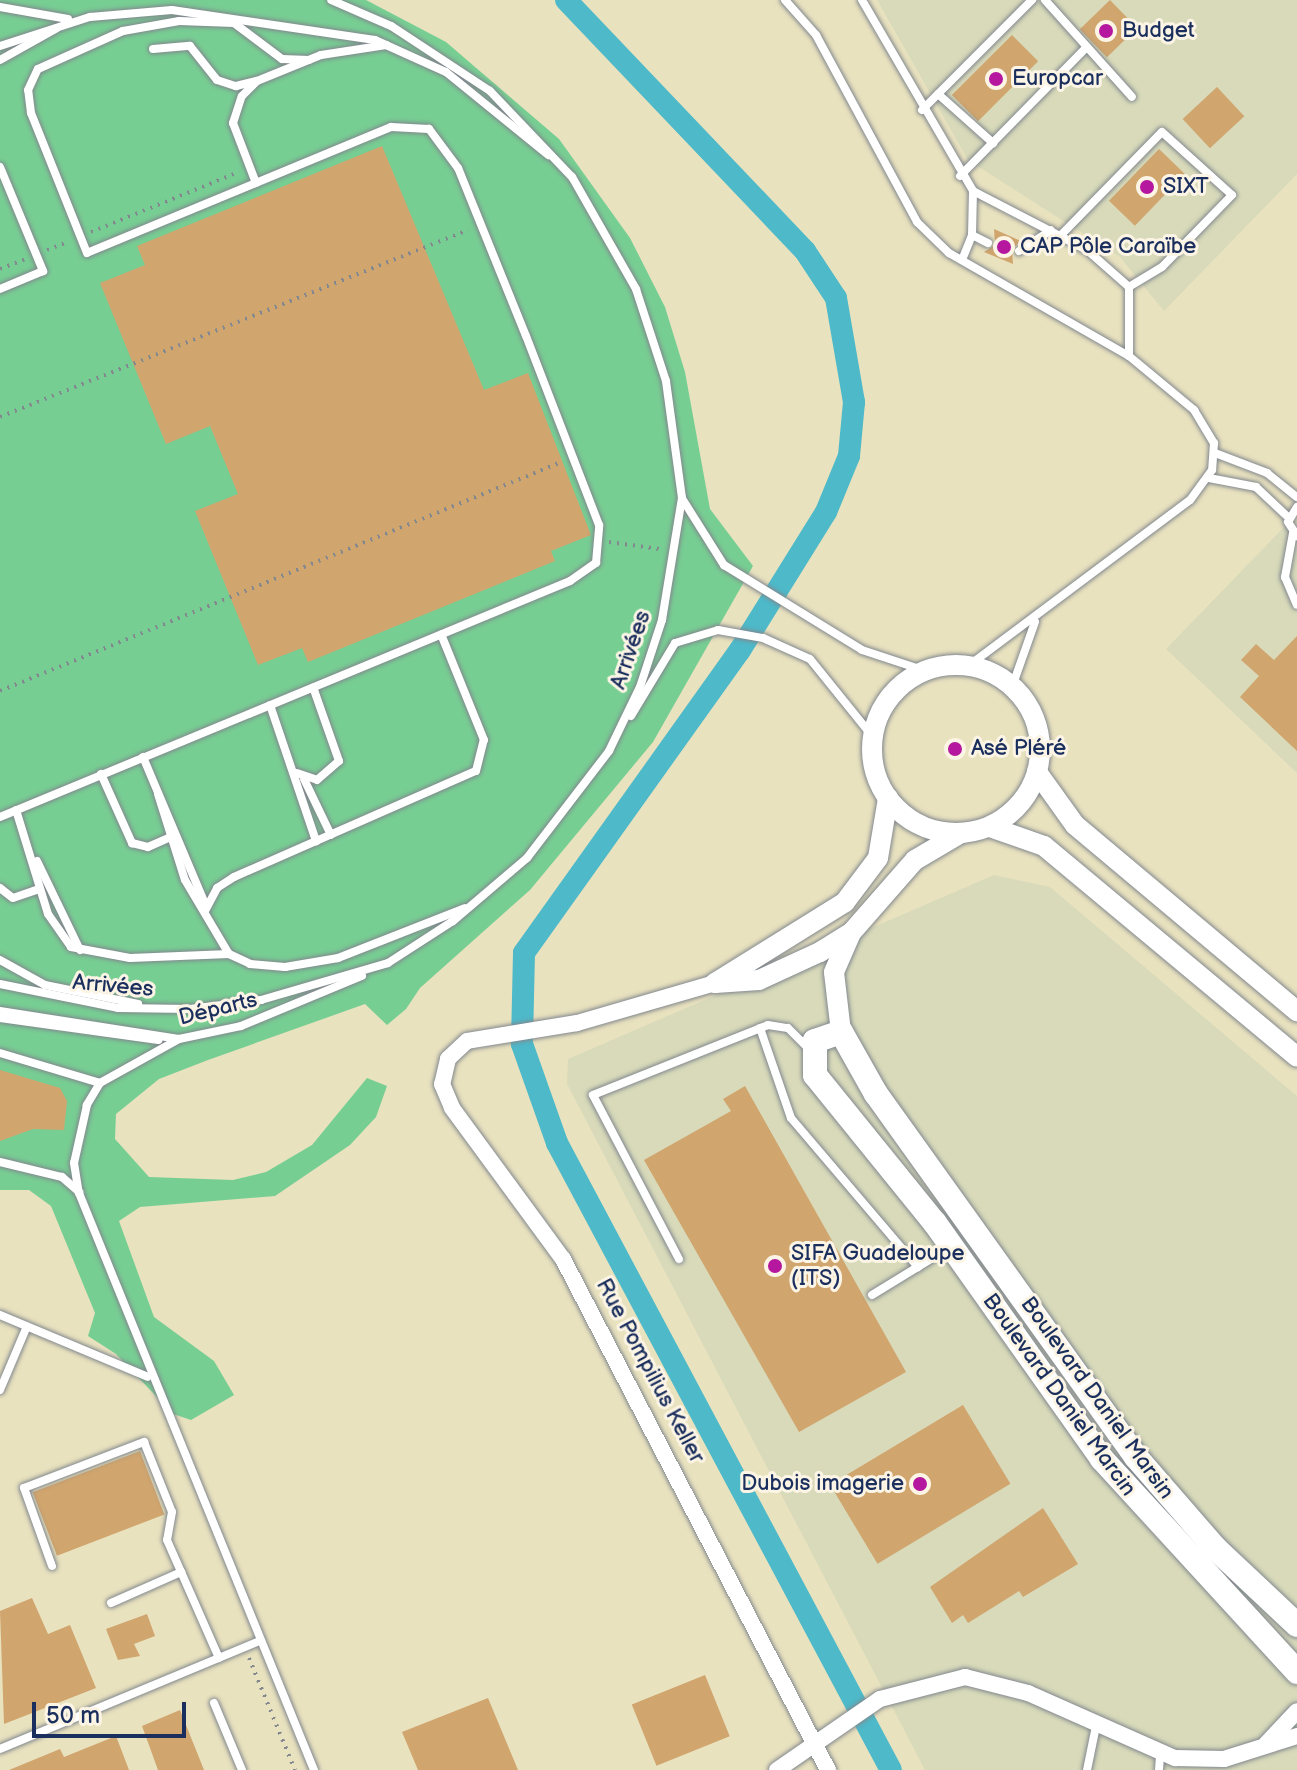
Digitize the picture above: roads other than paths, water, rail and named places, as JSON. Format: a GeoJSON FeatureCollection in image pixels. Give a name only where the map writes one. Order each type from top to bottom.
{"type":"FeatureCollection","features":[{"type":"Feature","properties":{"kind":"main road"},"geometry":{"type":"LineString","coordinates":[[811,1057],[823,1035],[841,1032]]}},
{"type":"Feature","properties":{"kind":"main road","name":"Boulevard Daniel Marsin"},"geometry":{"type":"LineString","coordinates":[[841,1032],[876,1094],[1136,1457],[1216,1549],[1297,1625]]}},
{"type":"Feature","properties":{"kind":"main road","name":"Boulevard Daniel Marcin"},"geometry":{"type":"LineString","coordinates":[[811,1057],[951,1246],[1102,1459],[1297,1672]]}},
{"type":"Feature","properties":{"kind":"street"},"geometry":{"type":"LineString","coordinates":[[715,983],[759,980],[851,933],[915,860],[961,833],[990,827],[1019,805],[1037,772],[1037,726],[1012,687],[968,666],[926,671],[896,690],[873,737],[875,769],[888,798],[928,828],[961,833]]}},
{"type":"Feature","properties":{"kind":"street"},"geometry":{"type":"LineString","coordinates":[[1037,772],[1075,825],[1297,1011]]}},
{"type":"Feature","properties":{"kind":"street"},"geometry":{"type":"LineString","coordinates":[[715,983],[845,902],[878,858],[888,798]]}},
{"type":"Feature","properties":{"kind":"street"},"geometry":{"type":"LineString","coordinates":[[990,827],[1044,846],[1297,1057]]}},
{"type":"Feature","properties":{"kind":"street","name":"Boulevard Daniel Marsin"},"geometry":{"type":"LineString","coordinates":[[841,1032],[834,972],[851,933]]}},
{"type":"Feature","properties":{"kind":"street","name":"Rue Pompilius Keller"},"geometry":{"type":"LineString","coordinates":[[715,983],[554,1027],[497,1034],[458,1048],[443,1071],[446,1096],[563,1259],[828,1770]]}},
{"type":"Feature","properties":{"kind":"street"},"geometry":{"type":"LineString","coordinates":[[777,1770],[880,1699],[965,1677],[1028,1693],[1096,1726],[1159,1762],[1224,1759],[1297,1736]]}},
{"type":"Feature","properties":{"kind":"street"},"geometry":{"type":"LineString","coordinates":[[1262,1748],[1297,1711]]}},
{"type":"Feature","properties":{"kind":"lane","name":"Arrivées"},"geometry":{"type":"LineString","coordinates":[[0,984],[61,1000],[164,1009],[261,1000],[388,963],[476,903],[545,838],[609,751],[662,620],[682,498],[666,381],[648,319],[623,260],[572,177],[534,132],[455,64],[331,0]]}},
{"type":"Feature","properties":{"kind":"lane"},"geometry":{"type":"LineString","coordinates":[[785,0],[816,35],[899,198],[962,260],[1129,356],[1194,410],[1215,453],[1209,478],[1035,622],[968,666]]}},
{"type":"Feature","properties":{"kind":"lane"},"geometry":{"type":"LineString","coordinates":[[922,110],[1032,0]]}},
{"type":"Feature","properties":{"kind":"lane"},"geometry":{"type":"LineString","coordinates":[[1045,0],[1132,97]]}},
{"type":"Feature","properties":{"kind":"lane"},"geometry":{"type":"LineString","coordinates":[[865,1],[922,110],[960,176],[973,191],[1061,235],[1129,287]]}},
{"type":"Feature","properties":{"kind":"lane"},"geometry":{"type":"LineString","coordinates":[[0,7],[77,20]]}},
{"type":"Feature","properties":{"kind":"lane"},"geometry":{"type":"LineString","coordinates":[[0,46],[77,20],[172,10],[234,23],[386,45],[446,72],[572,177]]}},
{"type":"Feature","properties":{"kind":"lane"},"geometry":{"type":"LineString","coordinates":[[0,817],[586,573],[601,541],[573,457],[482,225],[440,140],[408,123],[87,253],[31,113],[31,80],[58,57],[123,31],[162,22],[234,23],[282,59],[309,60]]}},
{"type":"Feature","properties":{"kind":"lane"},"geometry":{"type":"LineString","coordinates":[[0,60],[61,25]]}},
{"type":"Feature","properties":{"kind":"lane"},"geometry":{"type":"LineString","coordinates":[[153,49],[190,46],[217,80],[236,86],[309,60],[386,45]]}},
{"type":"Feature","properties":{"kind":"lane"},"geometry":{"type":"LineString","coordinates":[[960,176],[1086,48]]}},
{"type":"Feature","properties":{"kind":"lane"},"geometry":{"type":"LineString","coordinates":[[256,183],[233,123],[257,81]]}},
{"type":"Feature","properties":{"kind":"lane"},"geometry":{"type":"LineString","coordinates":[[938,94],[993,143]]}},
{"type":"Feature","properties":{"kind":"lane"},"geometry":{"type":"LineString","coordinates":[[1061,235],[1162,132],[1232,195],[1162,267],[1129,287]]}},
{"type":"Feature","properties":{"kind":"lane"},"geometry":{"type":"LineString","coordinates":[[0,167],[43,271],[0,289]]}},
{"type":"Feature","properties":{"kind":"lane"},"geometry":{"type":"LineString","coordinates":[[962,260],[972,235],[973,191]]}},
{"type":"Feature","properties":{"kind":"lane"},"geometry":{"type":"LineString","coordinates":[[1019,251],[1051,230]]}},
{"type":"Feature","properties":{"kind":"lane"},"geometry":{"type":"LineString","coordinates":[[972,235],[988,243]]}},
{"type":"Feature","properties":{"kind":"lane"},"geometry":{"type":"LineString","coordinates":[[1129,287],[1129,356]]}},
{"type":"Feature","properties":{"kind":"lane"},"geometry":{"type":"LineString","coordinates":[[1215,453],[1267,473],[1297,497]]}},
{"type":"Feature","properties":{"kind":"lane"},"geometry":{"type":"LineString","coordinates":[[1209,478],[1256,487],[1289,518],[1295,535],[1285,577],[1297,605]]}},
{"type":"Feature","properties":{"kind":"lane"},"geometry":{"type":"LineString","coordinates":[[682,498],[710,551],[746,580],[862,650],[926,671]]}},
{"type":"Feature","properties":{"kind":"lane"},"geometry":{"type":"LineString","coordinates":[[1289,518],[1297,507]]}},
{"type":"Feature","properties":{"kind":"lane"},"geometry":{"type":"LineString","coordinates":[[1012,687],[1035,622]]}},
{"type":"Feature","properties":{"kind":"lane"},"geometry":{"type":"LineString","coordinates":[[609,751],[675,643],[718,630],[763,638],[810,659],[873,737]]}},
{"type":"Feature","properties":{"kind":"lane"},"geometry":{"type":"LineString","coordinates":[[206,909],[217,888],[234,877],[476,771],[484,740],[441,634]]}},
{"type":"Feature","properties":{"kind":"lane"},"geometry":{"type":"LineString","coordinates":[[297,773],[317,780],[339,761],[313,687]]}},
{"type":"Feature","properties":{"kind":"lane"},"geometry":{"type":"LineString","coordinates":[[270,705],[297,773],[316,841]]}},
{"type":"Feature","properties":{"kind":"lane"},"geometry":{"type":"LineString","coordinates":[[143,757],[206,909]]}},
{"type":"Feature","properties":{"kind":"lane"},"geometry":{"type":"LineString","coordinates":[[297,773],[314,790],[331,835]]}},
{"type":"Feature","properties":{"kind":"lane"},"geometry":{"type":"LineString","coordinates":[[101,774],[132,843],[148,847],[168,838]]}},
{"type":"Feature","properties":{"kind":"lane"},"geometry":{"type":"LineString","coordinates":[[158,794],[168,838],[229,954]]}},
{"type":"Feature","properties":{"kind":"lane"},"geometry":{"type":"LineString","coordinates":[[16,810],[34,857],[80,950]]}},
{"type":"Feature","properties":{"kind":"lane"},"geometry":{"type":"LineString","coordinates":[[34,857],[39,889],[62,940],[80,950],[130,958],[229,954],[285,967],[338,958],[476,903]]}},
{"type":"Feature","properties":{"kind":"lane"},"geometry":{"type":"LineString","coordinates":[[0,888],[13,898],[39,889]]}},
{"type":"Feature","properties":{"kind":"lane"},"geometry":{"type":"LineString","coordinates":[[0,960],[45,985],[164,1009]]}},
{"type":"Feature","properties":{"kind":"lane","name":"Départs"},"geometry":{"type":"LineString","coordinates":[[0,1011],[179,1039],[241,1026],[388,963]]}},
{"type":"Feature","properties":{"kind":"lane"},"geometry":{"type":"LineString","coordinates":[[0,1018],[86,1035],[179,1039]]}},
{"type":"Feature","properties":{"kind":"lane"},"geometry":{"type":"LineString","coordinates":[[679,1259],[593,1095],[760,1028],[788,1028],[811,1057]]}},
{"type":"Feature","properties":{"kind":"lane"},"geometry":{"type":"LineString","coordinates":[[760,1028],[791,1118],[918,1267]]}},
{"type":"Feature","properties":{"kind":"lane"},"geometry":{"type":"LineString","coordinates":[[179,1039],[100,1083],[87,1105],[74,1163],[79,1193],[148,1377],[314,1770]]}},
{"type":"Feature","properties":{"kind":"lane"},"geometry":{"type":"LineString","coordinates":[[0,1053],[100,1083]]}},
{"type":"Feature","properties":{"kind":"lane"},"geometry":{"type":"LineString","coordinates":[[0,1162],[62,1177],[79,1193]]}},
{"type":"Feature","properties":{"kind":"lane"},"geometry":{"type":"LineString","coordinates":[[872,1295],[951,1246]]}},
{"type":"Feature","properties":{"kind":"lane"},"geometry":{"type":"LineString","coordinates":[[0,1315],[148,1377]]}},
{"type":"Feature","properties":{"kind":"lane"},"geometry":{"type":"LineString","coordinates":[[0,1390],[27,1326]]}},
{"type":"Feature","properties":{"kind":"lane"},"geometry":{"type":"LineString","coordinates":[[52,1566],[24,1488],[134,1439],[147,1445],[172,1512],[167,1540],[219,1658]]}},
{"type":"Feature","properties":{"kind":"lane"},"geometry":{"type":"LineString","coordinates":[[111,1603],[181,1572]]}},
{"type":"Feature","properties":{"kind":"lane"},"geometry":{"type":"LineString","coordinates":[[0,1749],[260,1641]]}},
{"type":"Feature","properties":{"kind":"lane"},"geometry":{"type":"LineString","coordinates":[[214,1703],[242,1770]]}},
{"type":"Feature","properties":{"kind":"lane"},"geometry":{"type":"LineString","coordinates":[[1087,1770],[1096,1726]]}},
{"type":"Feature","properties":{"kind":"waterway"},"geometry":{"type":"LineString","coordinates":[[566,0],[805,251],[836,298],[854,402],[849,456],[826,512],[740,650],[524,953],[522,1044],[557,1143],[891,1770]]}},
{"type":"Feature","properties":{"kind":"place","name":"Budget"},"geometry":{"type":"Point","coordinates":[1106,31]}},
{"type":"Feature","properties":{"kind":"place","name":"Europcar"},"geometry":{"type":"Point","coordinates":[996,79]}},
{"type":"Feature","properties":{"kind":"place","name":"SIXT"},"geometry":{"type":"Point","coordinates":[1147,187]}},
{"type":"Feature","properties":{"kind":"place","name":"CAP Pôle Caraïbe"},"geometry":{"type":"Point","coordinates":[1004,247]}},
{"type":"Feature","properties":{"kind":"place","name":"Asé Pléré"},"geometry":{"type":"Point","coordinates":[955,749]}},
{"type":"Feature","properties":{"kind":"place","name":"SIFA Guadeloupe (ITS)"},"geometry":{"type":"Point","coordinates":[775,1266]}},
{"type":"Feature","properties":{"kind":"place","name":"Dubois imagerie"},"geometry":{"type":"Point","coordinates":[920,1484]}}]}
